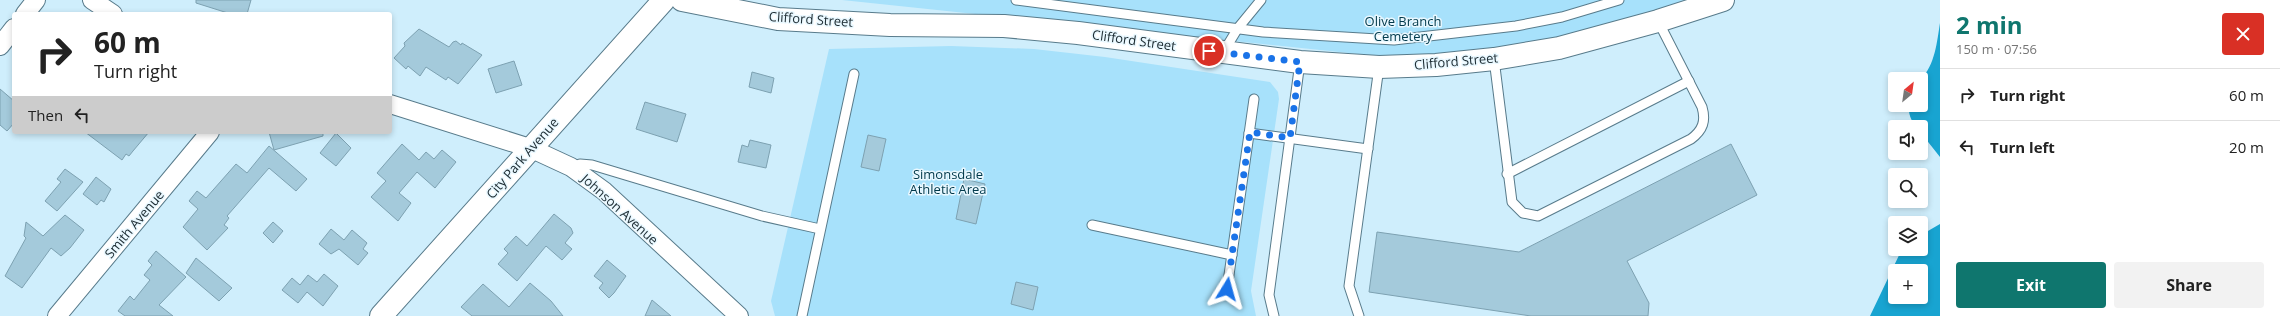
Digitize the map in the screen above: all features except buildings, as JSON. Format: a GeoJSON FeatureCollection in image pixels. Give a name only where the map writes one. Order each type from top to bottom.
{"type":"FeatureCollection","features":[{"type":"Feature","properties":{"kind":"street"},"geometry":{"type":"LineString","coordinates":[[27,12],[36,0]]}},
{"type":"Feature","properties":{"kind":"street"},"geometry":{"type":"LineString","coordinates":[[92,0],[110,12]]}},
{"type":"Feature","properties":{"kind":"street","name":"City Park Avenue"},"geometry":{"type":"LineString","coordinates":[[381,316],[664,0]]}},
{"type":"Feature","properties":{"kind":"street","name":"Clifford Street"},"geometry":{"type":"LineString","coordinates":[[682,0],[778,19],[890,25],[1004,26],[1078,32],[1300,62],[1379,67],[1436,65],[1494,59],[1559,48],[1658,21],[1723,0]]}},
{"type":"Feature","properties":{"kind":"street"},"geometry":{"type":"LineString","coordinates":[[758,0],[778,19]]}},
{"type":"Feature","properties":{"kind":"street"},"geometry":{"type":"LineString","coordinates":[[0,46],[12,31]]}},
{"type":"Feature","properties":{"kind":"street","name":"Johnson Avenue"},"geometry":{"type":"LineString","coordinates":[[392,105],[530,148],[571,167],[604,191],[738,316]]}},
{"type":"Feature","properties":{"kind":"street","name":"Smith Avenue"},"geometry":{"type":"LineString","coordinates":[[58,316],[208,134]]}},
{"type":"Feature","properties":{"kind":"lane"},"geometry":{"type":"LineString","coordinates":[[1016,0],[1263,32],[1394,40],[1446,36],[1516,26],[1562,17],[1619,0]]}},
{"type":"Feature","properties":{"kind":"lane"},"geometry":{"type":"LineString","coordinates":[[1223,52],[1238,28],[1261,0]]}},
{"type":"Feature","properties":{"kind":"lane"},"geometry":{"type":"LineString","coordinates":[[1494,59],[1512,202],[1523,213],[1538,216],[1699,134],[1705,116],[1658,21]]}},
{"type":"Feature","properties":{"kind":"lane"},"geometry":{"type":"LineString","coordinates":[[1274,316],[1269,295],[1300,62]]}},
{"type":"Feature","properties":{"kind":"lane"},"geometry":{"type":"LineString","coordinates":[[1359,316],[1349,286],[1379,67]]}},
{"type":"Feature","properties":{"kind":"lane"},"geometry":{"type":"LineString","coordinates":[[802,316],[854,74]]}},
{"type":"Feature","properties":{"kind":"lane"},"geometry":{"type":"LineString","coordinates":[[1508,174],[1689,81]]}},
{"type":"Feature","properties":{"kind":"lane"},"geometry":{"type":"LineString","coordinates":[[1227,289],[1254,99]]}},
{"type":"Feature","properties":{"kind":"lane"},"geometry":{"type":"LineString","coordinates":[[1250,132],[1368,149]]}},
{"type":"Feature","properties":{"kind":"lane"},"geometry":{"type":"LineString","coordinates":[[571,167],[580,164],[592,165],[762,216],[820,229]]}},
{"type":"Feature","properties":{"kind":"lane"},"geometry":{"type":"LineString","coordinates":[[1092,225],[1232,255]]}},
{"type":"Feature","properties":{"kind":"green space","name":"Olive Branch Cemetery"},"geometry":{"type":"Polygon","coordinates":[[[842,0],[1702,0],[1550,42],[1406,59],[842,0]]]}},
{"type":"Feature","properties":{"kind":"green space","name":"Simonsdale Athletic Area"},"geometry":{"type":"Polygon","coordinates":[[[951,46],[1034,49],[1105,57],[1270,82],[1278,92],[1279,99],[1251,291],[1256,316],[775,316],[771,301],[829,49],[951,46]]]}},
{"type":"Feature","properties":{"kind":"water"},"geometry":{"type":"Polygon","coordinates":[[[1940,23],[1940,157],[1928,142],[1928,120],[1912,120],[1909,112],[1928,112],[1928,72],[1926,72],[1932,60],[1940,23]]]}},
{"type":"Feature","properties":{"kind":"water"},"geometry":{"type":"Polygon","coordinates":[[[1940,224],[1940,316],[1870,316],[1888,278],[1888,304],[1928,304],[1928,264],[1895,264],[1899,256],[1928,256],[1928,231],[1940,224]]]}},
{"type":"Feature","properties":{"kind":"route"},"geometry":{"type":"LineString","coordinates":[[1209,51],[1300,62],[1290,138],[1250,132],[1227,289]]}}]}
